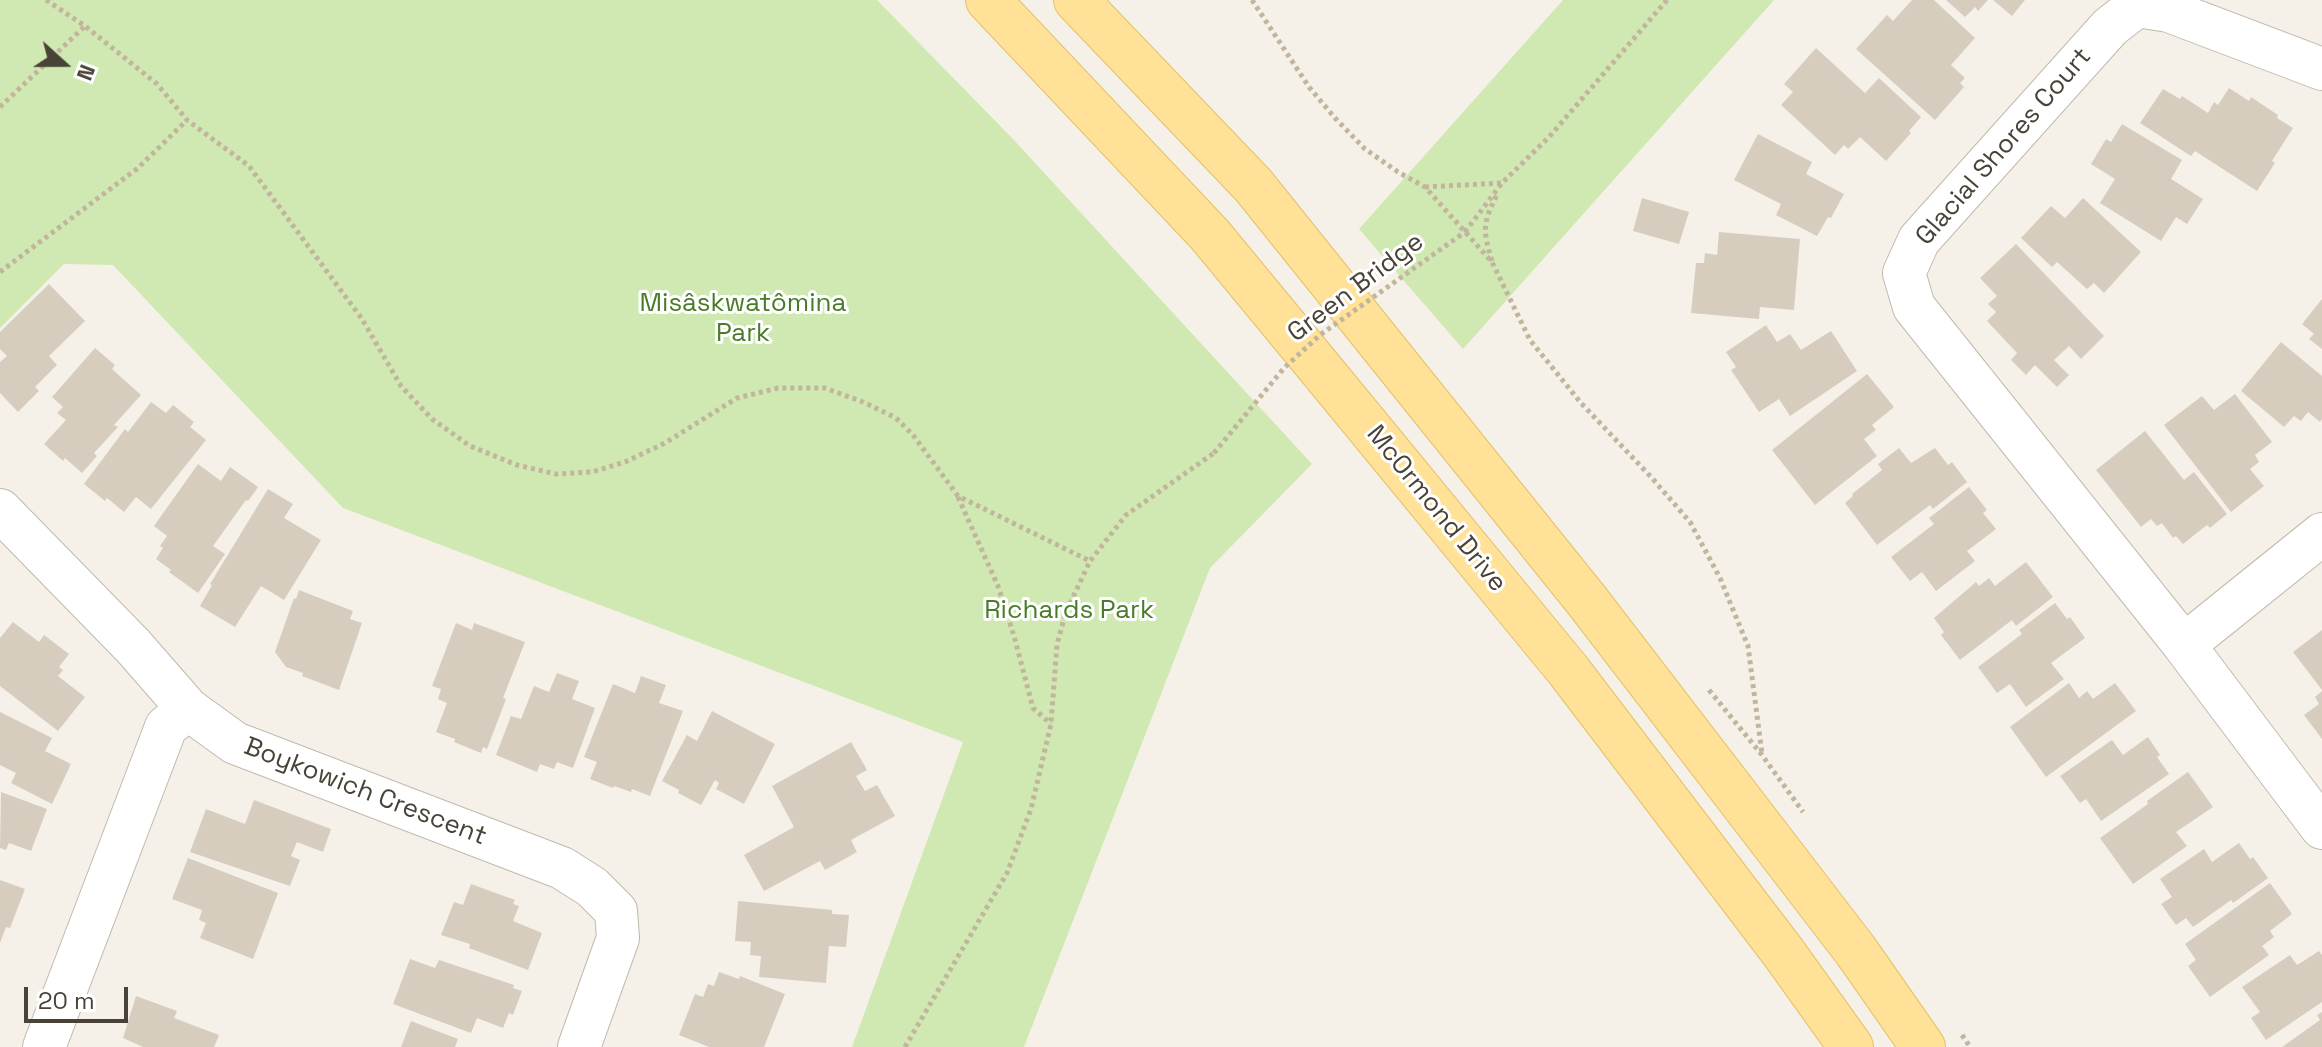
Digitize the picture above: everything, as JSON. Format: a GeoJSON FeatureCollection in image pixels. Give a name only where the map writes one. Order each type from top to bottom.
{"type":"FeatureCollection","features":[{"type":"Feature","properties":{"kind":"main road","name":"McOrmond Drive"},"geometry":{"type":"LineString","coordinates":[[988,0],[1210,235],[1372,430],[1568,670],[1783,952],[1851,1047]]}},
{"type":"Feature","properties":{"kind":"main road"},"geometry":{"type":"LineString","coordinates":[[1076,0],[1253,185],[1588,602],[1856,951],[1923,1047]]}},
{"type":"Feature","properties":{"kind":"street","name":"Glacial Shores Court"},"geometry":{"type":"LineString","coordinates":[[2184,645],[1914,307],[1904,273],[1919,240],[2110,27],[2137,6],[2169,11],[2322,69]]}},
{"type":"Feature","properties":{"kind":"street","name":"Boykowich Crescent"},"geometry":{"type":"LineString","coordinates":[[0,510],[133,646],[188,709],[235,743],[562,868],[592,887],[616,911],[618,938],[579,1047]]}},
{"type":"Feature","properties":{"kind":"street"},"geometry":{"type":"LineString","coordinates":[[2322,534],[2184,645],[2322,828]]}},
{"type":"Feature","properties":{"kind":"street"},"geometry":{"type":"LineString","coordinates":[[44,1047],[166,727],[188,709]]}},
{"type":"Feature","properties":{"kind":"path"},"geometry":{"type":"LineString","coordinates":[[46,0],[85,26],[157,84],[187,120],[249,166],[362,319],[401,386],[432,419],[470,446],[517,465],[556,474],[592,472],[625,462],[665,443],[737,398],[778,388],[825,388],[896,418],[913,435],[958,496],[998,586],[1033,708],[1051,724]]}},
{"type":"Feature","properties":{"kind":"path"},"geometry":{"type":"LineString","coordinates":[[1252,0],[1309,87],[1335,118],[1365,149],[1425,187],[1492,262]]}},
{"type":"Feature","properties":{"kind":"path"},"geometry":{"type":"LineString","coordinates":[[1667,0],[1549,137],[1502,183],[1488,213],[1484,233],[1492,262],[1530,340],[1581,403],[1690,522],[1720,578],[1748,646],[1762,755]]}},
{"type":"Feature","properties":{"kind":"path"},"geometry":{"type":"LineString","coordinates":[[0,107],[85,26]]}},
{"type":"Feature","properties":{"kind":"path"},"geometry":{"type":"LineString","coordinates":[[0,272],[138,168],[187,120]]}},
{"type":"Feature","properties":{"kind":"path"},"geometry":{"type":"LineString","coordinates":[[1425,187],[1502,183]]}},
{"type":"Feature","properties":{"kind":"path","name":"Green Bridge"},"geometry":{"type":"LineString","coordinates":[[905,1047],[1007,873],[1031,809],[1051,724],[1057,644],[1066,612],[1090,561],[1126,515],[1214,453],[1284,368],[1320,335],[1465,232],[1502,183]]}},
{"type":"Feature","properties":{"kind":"path"},"geometry":{"type":"LineString","coordinates":[[958,496],[1090,561]]}},
{"type":"Feature","properties":{"kind":"green space","name":"Misâskwatômina Park"},"geometry":{"type":"Polygon","coordinates":[[[0,0],[877,0],[1013,139],[1312,464],[1210,568],[1024,1047],[852,1047],[963,742],[343,508],[113,265],[64,264],[0,328],[0,0]]]}},
{"type":"Feature","properties":{"kind":"green space"},"geometry":{"type":"Polygon","coordinates":[[[1563,0],[1774,0],[1463,349],[1359,229],[1563,0]]]}},
{"type":"Feature","properties":{"kind":"building"},"geometry":{"type":"Polygon","coordinates":[[[1912,0],[1934,0],[1975,38],[1951,65],[1965,78],[1960,83],[1964,87],[1935,120],[1856,49],[1887,15],[1893,21],[1912,0]]]}},
{"type":"Feature","properties":{"kind":"building"},"geometry":{"type":"Polygon","coordinates":[[[1946,0],[1988,0],[1978,11],[1975,7],[1965,17],[1946,0]]]}},
{"type":"Feature","properties":{"kind":"building"},"geometry":{"type":"Polygon","coordinates":[[[1993,0],[2025,0],[2012,16],[1993,0]]]}},
{"type":"Feature","properties":{"kind":"building"},"geometry":{"type":"Polygon","coordinates":[[[1816,48],[1865,93],[1879,78],[1921,117],[1886,161],[1860,137],[1848,149],[1844,145],[1835,155],[1781,105],[1793,92],[1784,84],[1816,48]]]}},
{"type":"Feature","properties":{"kind":"building"},"geometry":{"type":"Polygon","coordinates":[[[2229,88],[2249,101],[2251,97],[2293,128],[2257,191],[2195,151],[2191,156],[2140,123],[2163,89],[2180,99],[2182,96],[2208,113],[2214,102],[2218,105],[2229,88]]]}},
{"type":"Feature","properties":{"kind":"building"},"geometry":{"type":"Polygon","coordinates":[[[2122,124],[2182,160],[2171,179],[2203,199],[2187,224],[2176,217],[2161,241],[2100,203],[2115,179],[2091,164],[2106,139],[2111,142],[2122,124]]]}},
{"type":"Feature","properties":{"kind":"building"},"geometry":{"type":"Polygon","coordinates":[[[1758,134],[1812,162],[1806,174],[1844,194],[1817,236],[1776,215],[1781,204],[1734,180],[1758,134]]]}},
{"type":"Feature","properties":{"kind":"building"},"geometry":{"type":"Polygon","coordinates":[[[1642,198],[1689,212],[1679,244],[1633,231],[1642,198]]]}},
{"type":"Feature","properties":{"kind":"building"},"geometry":{"type":"Polygon","coordinates":[[[2083,198],[2141,252],[2104,293],[2094,283],[2087,289],[2057,262],[2052,267],[2021,238],[2051,206],[2065,218],[2083,198]]]}},
{"type":"Feature","properties":{"kind":"building"},"geometry":{"type":"Polygon","coordinates":[[[1719,232],[1800,239],[1794,310],[1760,307],[1759,319],[1691,313],[1696,263],[1704,263],[1705,253],[1717,255],[1719,232]]]}},
{"type":"Feature","properties":{"kind":"building"},"geometry":{"type":"Polygon","coordinates":[[[2016,244],[2104,336],[2081,359],[2069,346],[2054,360],[2069,375],[2057,387],[2035,365],[2026,375],[2011,360],[2017,353],[1987,321],[1996,312],[1988,304],[1997,296],[1980,278],[2016,244]]]}},
{"type":"Feature","properties":{"kind":"building"},"geometry":{"type":"Polygon","coordinates":[[[49,284],[85,321],[49,356],[57,365],[35,387],[39,391],[18,412],[0,393],[0,362],[7,356],[0,349],[0,332],[49,284]]]}},
{"type":"Feature","properties":{"kind":"building"},"geometry":{"type":"Polygon","coordinates":[[[2322,299],[2322,349],[2309,339],[2314,334],[2302,324],[2322,299]]]}},
{"type":"Feature","properties":{"kind":"building"},"geometry":{"type":"Polygon","coordinates":[[[1766,325],[1777,342],[1790,334],[1801,350],[1831,331],[1857,371],[1790,416],[1779,399],[1759,412],[1731,370],[1736,367],[1726,352],[1766,325]]]}},
{"type":"Feature","properties":{"kind":"building"},"geometry":{"type":"Polygon","coordinates":[[[2281,342],[2322,376],[2320,422],[2308,412],[2301,421],[2294,416],[2284,427],[2241,391],[2281,342]]]}},
{"type":"Feature","properties":{"kind":"building"},"geometry":{"type":"Polygon","coordinates":[[[95,348],[115,365],[112,369],[141,395],[114,425],[118,427],[94,453],[97,456],[82,473],[44,444],[66,420],[57,413],[63,407],[52,397],[95,348]]]}},
{"type":"Feature","properties":{"kind":"building"},"geometry":{"type":"Polygon","coordinates":[[[1867,374],[1894,407],[1872,425],[1876,430],[1864,439],[1877,456],[1815,505],[1772,450],[1867,374]]]}},
{"type":"Feature","properties":{"kind":"building"},"geometry":{"type":"Polygon","coordinates":[[[2235,394],[2272,442],[2255,455],[2259,462],[2250,469],[2264,486],[2231,512],[2164,425],[2202,396],[2214,410],[2235,394]]]}},
{"type":"Feature","properties":{"kind":"building"},"geometry":{"type":"Polygon","coordinates":[[[151,402],[166,413],[173,405],[194,422],[190,427],[206,440],[151,509],[136,497],[124,512],[84,484],[125,429],[128,432],[151,402]]]}},
{"type":"Feature","properties":{"kind":"building"},"geometry":{"type":"Polygon","coordinates":[[[2145,431],[2184,480],[2194,472],[2227,514],[2183,544],[2176,536],[2173,538],[2162,523],[2157,526],[2151,519],[2141,527],[2096,470],[2145,431]]]}},
{"type":"Feature","properties":{"kind":"building"},"geometry":{"type":"Polygon","coordinates":[[[1899,448],[1911,463],[1935,448],[1948,465],[1952,462],[1967,482],[1933,509],[1930,505],[1877,545],[1845,503],[1882,470],[1878,464],[1899,448]]]}},
{"type":"Feature","properties":{"kind":"building"},"geometry":{"type":"Polygon","coordinates":[[[198,464],[221,481],[230,467],[258,487],[213,546],[225,554],[198,593],[156,559],[167,536],[154,526],[198,464]]]}},
{"type":"Feature","properties":{"kind":"building"},"geometry":{"type":"Polygon","coordinates":[[[1969,487],[1987,510],[1983,513],[1996,529],[1967,551],[1975,561],[1936,591],[1922,572],[1910,581],[1891,557],[1934,524],[1929,518],[1969,487]]]}},
{"type":"Feature","properties":{"kind":"building"},"geometry":{"type":"Polygon","coordinates":[[[268,489],[293,504],[284,518],[321,540],[284,600],[261,586],[235,627],[200,606],[210,584],[268,489]]]}},
{"type":"Feature","properties":{"kind":"building"},"geometry":{"type":"Polygon","coordinates":[[[2026,562],[2053,597],[2016,626],[2012,620],[1960,660],[1941,635],[1944,632],[1934,618],[1976,582],[1979,586],[1989,578],[1995,586],[2026,562]]]}},
{"type":"Feature","properties":{"kind":"building"},"geometry":{"type":"Polygon","coordinates":[[[299,590],[353,611],[350,619],[362,623],[339,690],[286,667],[275,652],[299,590]]]}},
{"type":"Feature","properties":{"kind":"building"},"geometry":{"type":"Polygon","coordinates":[[[2055,603],[2085,638],[2051,663],[2064,679],[2026,707],[2010,684],[1997,693],[1978,667],[2022,634],[2019,630],[2055,603]]]}},
{"type":"Feature","properties":{"kind":"building"},"geometry":{"type":"Polygon","coordinates":[[[13,622],[39,642],[44,635],[69,654],[59,667],[63,670],[58,676],[85,697],[58,731],[0,686],[0,638],[13,622]]]}},
{"type":"Feature","properties":{"kind":"building"},"geometry":{"type":"Polygon","coordinates":[[[456,623],[472,630],[474,623],[525,642],[487,749],[483,747],[481,753],[436,732],[447,703],[438,699],[441,689],[432,686],[456,623]]]}},
{"type":"Feature","properties":{"kind":"building"},"geometry":{"type":"Polygon","coordinates":[[[2322,630],[2322,690],[2293,652],[2322,630]]]}},
{"type":"Feature","properties":{"kind":"building"},"geometry":{"type":"Polygon","coordinates":[[[557,673],[579,681],[572,699],[595,708],[573,768],[557,762],[554,769],[540,764],[537,772],[496,755],[511,716],[521,719],[534,686],[549,692],[557,673]]]}},
{"type":"Feature","properties":{"kind":"building"},"geometry":{"type":"Polygon","coordinates":[[[641,676],[666,685],[659,703],[683,711],[650,796],[590,779],[597,762],[584,757],[613,684],[635,693],[641,676]]]}},
{"type":"Feature","properties":{"kind":"building"},"geometry":{"type":"Polygon","coordinates":[[[2069,683],[2079,698],[2087,691],[2093,699],[2115,683],[2136,711],[2046,777],[2010,727],[2069,683]]]}},
{"type":"Feature","properties":{"kind":"building"},"geometry":{"type":"Polygon","coordinates":[[[2322,691],[2322,739],[2304,715],[2319,704],[2315,697],[2322,691]]]}},
{"type":"Feature","properties":{"kind":"building"},"geometry":{"type":"Polygon","coordinates":[[[712,711],[775,744],[744,804],[716,789],[719,783],[715,780],[701,805],[662,781],[687,735],[697,741],[712,711]]]}},
{"type":"Feature","properties":{"kind":"building"},"geometry":{"type":"Polygon","coordinates":[[[0,712],[52,738],[45,751],[71,764],[52,804],[11,783],[16,773],[0,765],[0,712]]]}},
{"type":"Feature","properties":{"kind":"building"},"geometry":{"type":"Polygon","coordinates":[[[2148,737],[2169,774],[2101,821],[2086,799],[2080,803],[2060,776],[2112,740],[2123,755],[2148,737]]]}},
{"type":"Feature","properties":{"kind":"building"},"geometry":{"type":"Polygon","coordinates":[[[851,742],[867,770],[856,776],[865,791],[877,785],[895,816],[851,840],[857,852],[825,870],[820,861],[764,891],[744,855],[794,827],[772,786],[851,742]]]}},
{"type":"Feature","properties":{"kind":"building"},"geometry":{"type":"Polygon","coordinates":[[[2188,772],[2213,807],[2176,832],[2187,846],[2133,884],[2100,838],[2188,772]]]}},
{"type":"Feature","properties":{"kind":"building"},"geometry":{"type":"Polygon","coordinates":[[[1,792],[47,809],[31,851],[9,843],[6,850],[0,848],[1,792]]]}},
{"type":"Feature","properties":{"kind":"building"},"geometry":{"type":"Polygon","coordinates":[[[254,800],[331,829],[323,852],[297,842],[291,856],[300,860],[290,886],[190,852],[206,809],[245,824],[254,800]]]}},
{"type":"Feature","properties":{"kind":"building"},"geometry":{"type":"Polygon","coordinates":[[[2239,843],[2268,878],[2193,927],[2186,918],[2176,925],[2161,904],[2172,897],[2160,879],[2204,849],[2212,862],[2239,843]]]}},
{"type":"Feature","properties":{"kind":"building"},"geometry":{"type":"Polygon","coordinates":[[[188,858],[278,893],[253,959],[200,938],[206,923],[199,920],[202,910],[172,899],[188,858]]]}},
{"type":"Feature","properties":{"kind":"building"},"geometry":{"type":"Polygon","coordinates":[[[0,880],[25,889],[10,928],[6,927],[0,943],[0,880]]]}},
{"type":"Feature","properties":{"kind":"building"},"geometry":{"type":"Polygon","coordinates":[[[2270,883],[2292,914],[2270,931],[2274,937],[2262,946],[2269,955],[2210,997],[2188,966],[2196,960],[2185,944],[2270,883]]]}},
{"type":"Feature","properties":{"kind":"building"},"geometry":{"type":"Polygon","coordinates":[[[471,884],[515,900],[513,904],[519,906],[513,921],[542,933],[528,970],[469,948],[470,944],[441,935],[454,902],[463,905],[471,884]]]}},
{"type":"Feature","properties":{"kind":"building"},"geometry":{"type":"Polygon","coordinates":[[[738,901],[832,910],[832,914],[849,915],[846,947],[829,946],[826,983],[759,977],[761,956],[750,955],[751,942],[735,941],[738,901]]]}},
{"type":"Feature","properties":{"kind":"building"},"geometry":{"type":"Polygon","coordinates":[[[2319,951],[2322,955],[2322,1002],[2266,1040],[2251,1018],[2260,1012],[2242,987],[2290,955],[2297,965],[2319,951]]]}},
{"type":"Feature","properties":{"kind":"building"},"geometry":{"type":"Polygon","coordinates":[[[410,959],[435,968],[439,960],[514,985],[513,988],[522,991],[513,1015],[509,1013],[503,1028],[477,1018],[471,1033],[393,1004],[410,959]]]}},
{"type":"Feature","properties":{"kind":"building"},"geometry":{"type":"Polygon","coordinates":[[[719,972],[739,979],[740,976],[785,994],[764,1047],[709,1047],[679,1035],[695,994],[703,997],[708,984],[714,986],[719,972]]]}},
{"type":"Feature","properties":{"kind":"building"},"geometry":{"type":"Polygon","coordinates":[[[136,996],[177,1011],[174,1018],[219,1035],[214,1047],[143,1047],[123,1038],[136,996]]]}},
{"type":"Feature","properties":{"kind":"building"},"geometry":{"type":"Polygon","coordinates":[[[2322,1012],[2322,1047],[2282,1047],[2320,1020],[2317,1015],[2322,1012]]]}},
{"type":"Feature","properties":{"kind":"building"},"geometry":{"type":"Polygon","coordinates":[[[411,1021],[458,1039],[455,1047],[401,1047],[411,1021]]]}},
{"type":"Feature","properties":{"kind":"park label","name":"Richards Park"},"geometry":{"type":"Point","coordinates":[1069,611]}}]}
